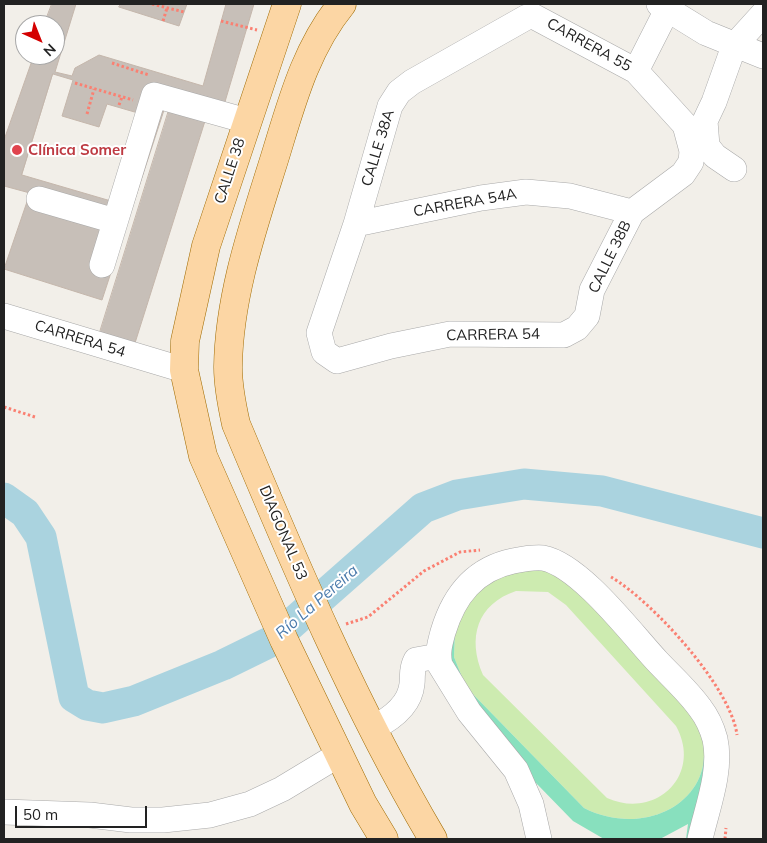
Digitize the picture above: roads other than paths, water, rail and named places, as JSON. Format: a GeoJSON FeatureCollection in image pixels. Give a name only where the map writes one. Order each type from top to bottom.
{"type":"FeatureCollection","features":[{"type":"Feature","properties":{"kind":"main road","name":"CALLE 38"},"geometry":{"type":"LineString","coordinates":[[184,370],[184,342],[206,246],[287,4]]}},
{"type":"Feature","properties":{"kind":"main road","name":"DIAGONAL 53"},"geometry":{"type":"LineString","coordinates":[[342,4],[312,47],[298,83],[247,248],[236,293],[228,369],[231,402],[236,424],[286,542],[324,625],[401,785],[433,839]]}},
{"type":"Feature","properties":{"kind":"main road"},"geometry":{"type":"LineString","coordinates":[[184,370],[203,456],[284,640],[363,804],[384,839]]}},
{"type":"Feature","properties":{"kind":"street"},"geometry":{"type":"LineString","coordinates":[[636,71],[665,5],[706,33],[734,46],[763,56]]}},
{"type":"Feature","properties":{"kind":"street"},"geometry":{"type":"LineString","coordinates":[[734,169],[715,156],[707,146],[705,121],[714,102],[734,46],[763,14]]}},
{"type":"Feature","properties":{"kind":"street","name":"CARRERA 55"},"geometry":{"type":"LineString","coordinates":[[533,16],[636,71],[685,125],[692,151]]}},
{"type":"Feature","properties":{"kind":"street","name":"CALLE 38A"},"geometry":{"type":"LineString","coordinates":[[324,352],[319,333],[356,224],[390,106],[399,92],[412,82],[527,17],[533,16]]}},
{"type":"Feature","properties":{"kind":"street"},"geometry":{"type":"LineString","coordinates":[[102,266],[154,95],[247,121]]}},
{"type":"Feature","properties":{"kind":"street","name":"CALLE 38B"},"geometry":{"type":"LineString","coordinates":[[577,328],[586,316],[592,290],[632,212],[683,174],[691,162],[692,151]]}},
{"type":"Feature","properties":{"kind":"street","name":"CARRERA 54A"},"geometry":{"type":"LineString","coordinates":[[356,224],[482,198],[526,192],[570,196],[632,212]]}},
{"type":"Feature","properties":{"kind":"street"},"geometry":{"type":"LineString","coordinates":[[39,199],[115,222]]}},
{"type":"Feature","properties":{"kind":"street","name":"CARRERA 54"},"geometry":{"type":"LineString","coordinates":[[4,316],[184,370]]}},
{"type":"Feature","properties":{"kind":"street","name":"CARRERA 54"},"geometry":{"type":"LineString","coordinates":[[324,352],[338,361],[391,346],[450,334],[564,335],[577,328]]}},
{"type":"Feature","properties":{"kind":"street"},"geometry":{"type":"LineString","coordinates":[[539,839],[531,804],[516,770],[469,712],[440,665],[438,656],[448,615],[460,592],[477,575],[496,565],[526,558],[542,558],[565,567],[582,581],[700,708],[710,724],[717,755],[714,781],[700,839]]}},
{"type":"Feature","properties":{"kind":"street"},"geometry":{"type":"LineString","coordinates":[[373,728],[391,717],[409,697],[412,668],[416,660],[438,656]]}},
{"type":"Feature","properties":{"kind":"street"},"geometry":{"type":"LineString","coordinates":[[4,812],[90,815],[132,820],[163,820],[210,815],[250,804],[282,789],[340,754]]}},
{"type":"Feature","properties":{"kind":"waterway","name":"Río La Pereira"},"geometry":{"type":"LineString","coordinates":[[4,498],[25,513],[41,537],[74,697],[87,705],[103,708],[134,701],[223,665],[272,641],[423,508],[457,495],[524,484],[602,491],[763,533]]}},
{"type":"Feature","properties":{"kind":"place","name":"Clínica Somer"},"geometry":{"type":"Point","coordinates":[17,150]}}]}
